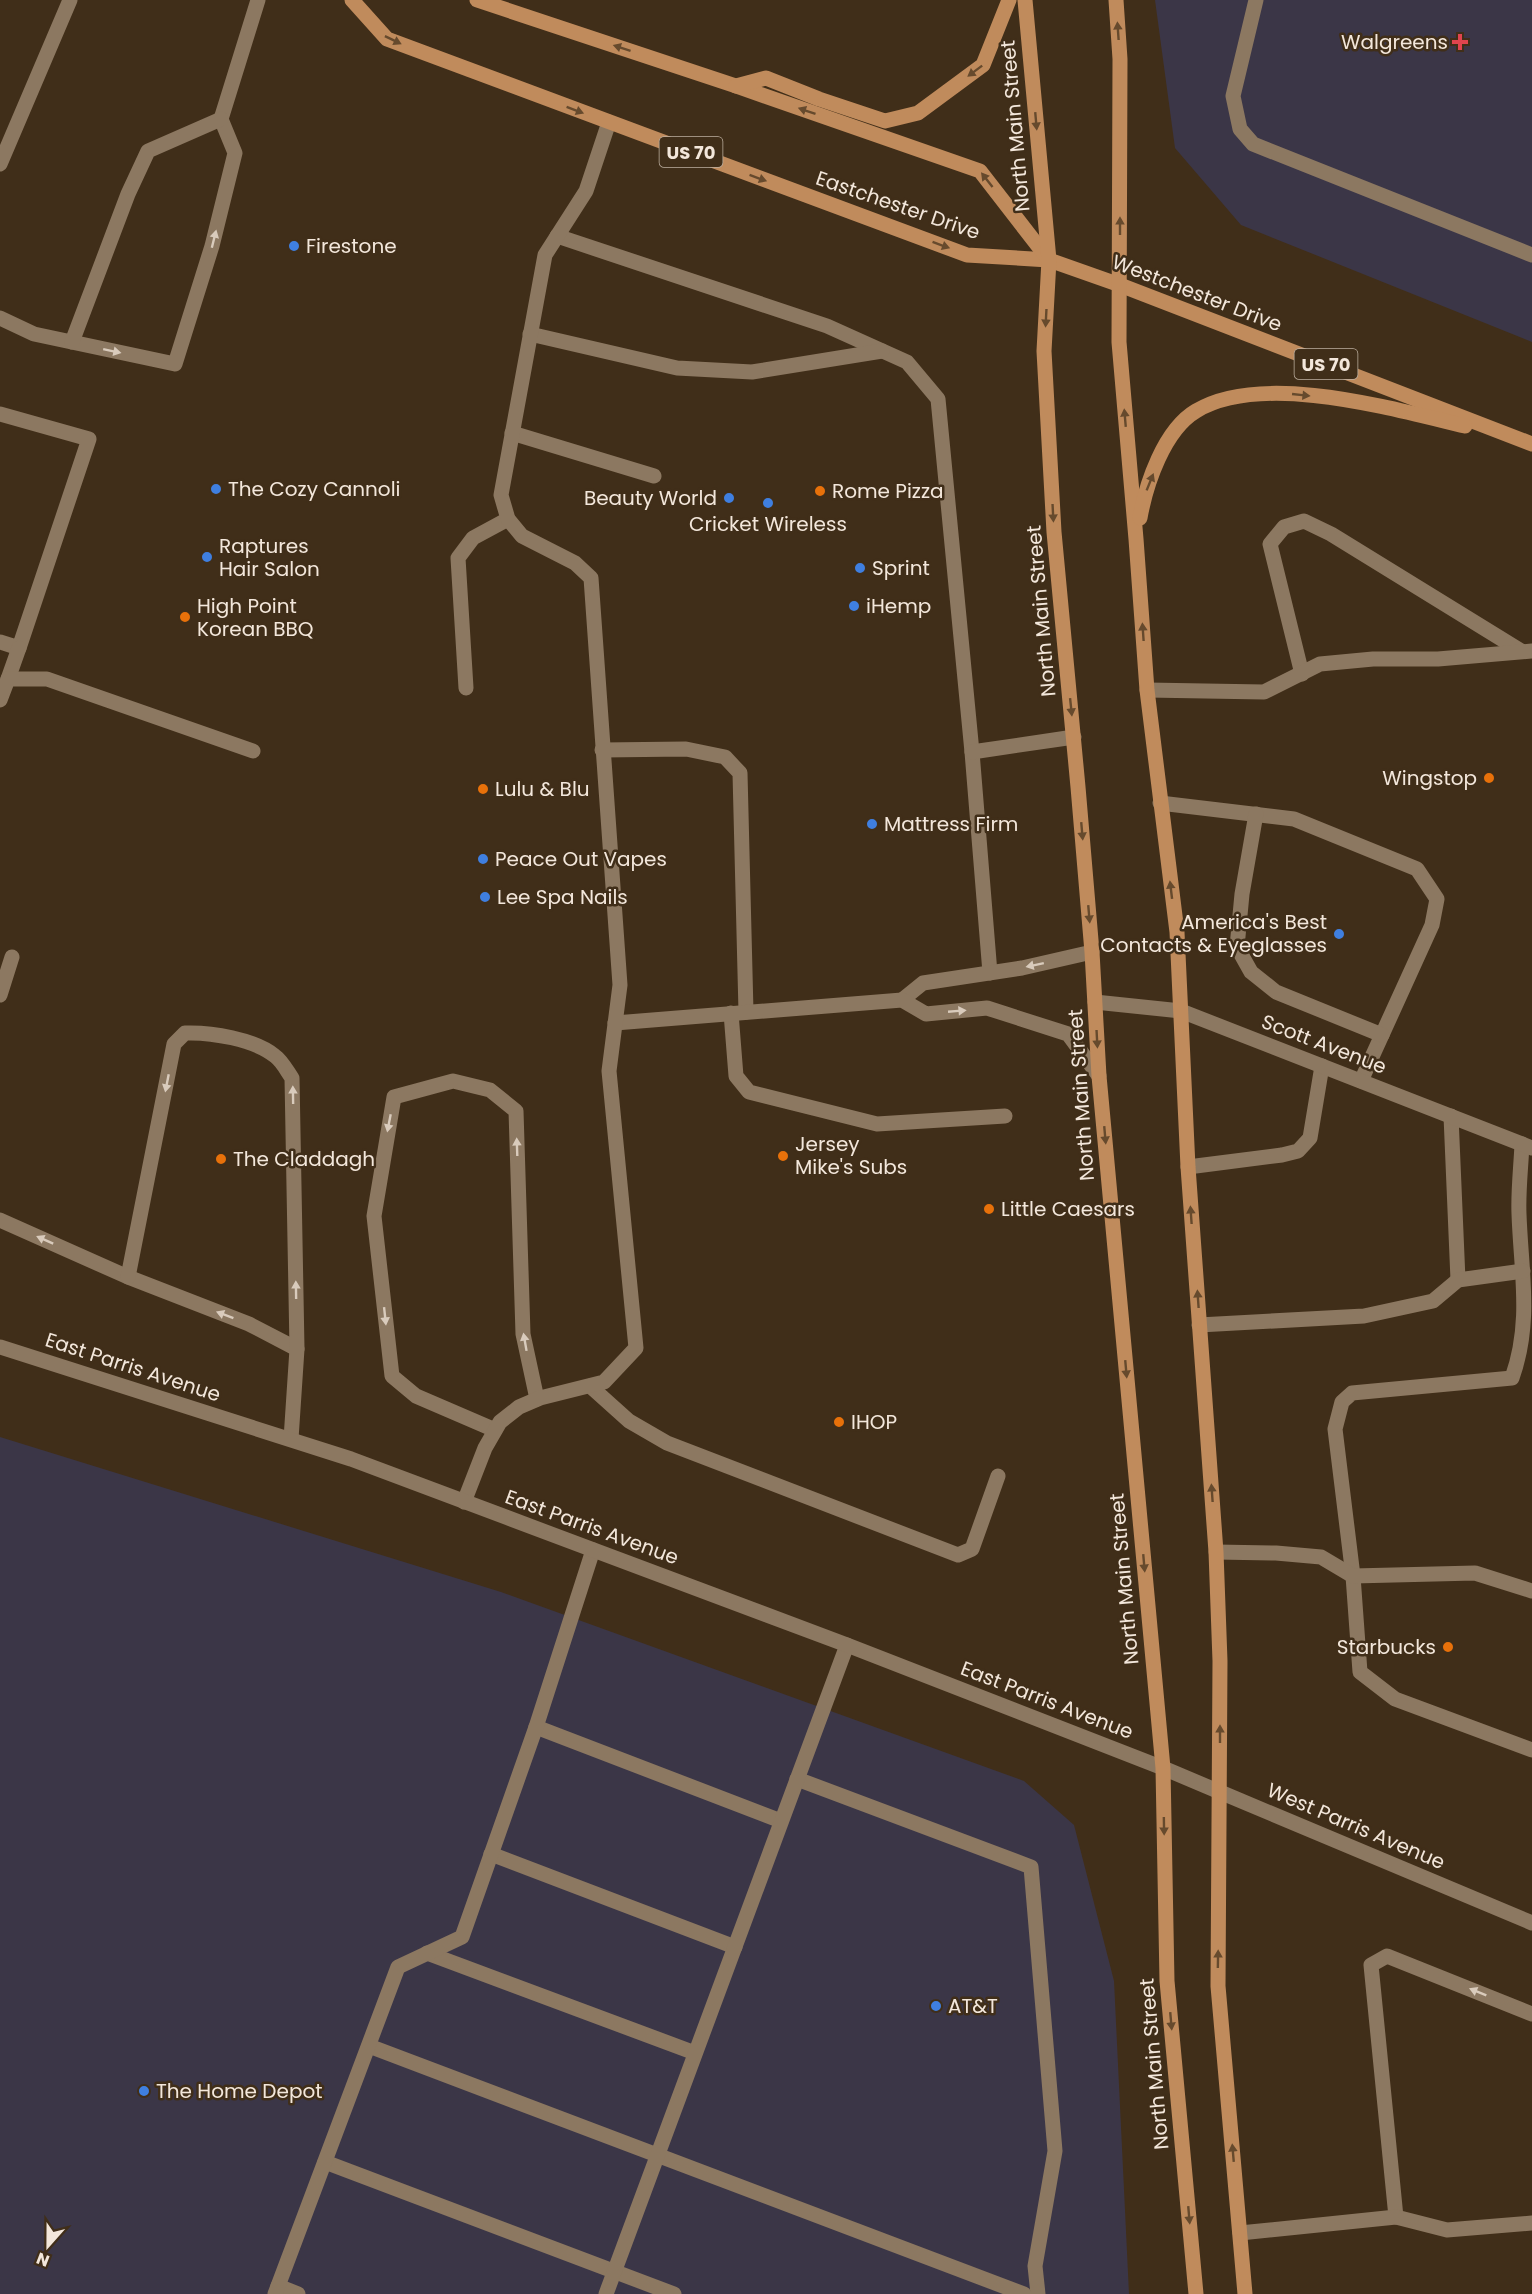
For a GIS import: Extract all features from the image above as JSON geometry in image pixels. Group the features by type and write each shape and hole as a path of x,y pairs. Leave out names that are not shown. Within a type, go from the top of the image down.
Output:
{"main road":[{"name":"Eastchester Drive","path":"352,0 387,39 609,122 967,255 1049,260"},
{"name":"Eastchester Drive","path":"477,0 512,5 980,171 1049,260"},
{"path":"736,86 766,78 885,121 918,113 983,64 1009,0"},
{"name":"North Main Street","path":"1025,0 1049,260 1044,351 1054,532 1092,952 1099,1076 1163,1768 1167,1981 1196,2294"},
{"path":"1116,0 1120,59 1119,342 1147,690 1177,932 1188,1167 1216,1552 1220,1661 1218,1986 1245,2294"},
{"name":"Westchester Drive","path":"1049,260 1120,285 1526,442"},
{"path":"1136,539 1143,499 1172,433 1195,411 1240,394 1293,394 1359,401 1526,442"}],"street":[{"path":"0,164 70,0"},
{"path":"0,318 34,334 176,364 212,246 235,153 221,119 258,0"},
{"path":"1256,0 1233,96 1240,129 1253,144 1532,255"},
{"path":"72,342 148,151 221,119"},
{"path":"464,1502 485,1448 500,1422 519,1407 537,1399 604,1382 636,1348 609,1071 620,985 591,578 575,563 522,536 508,519 501,495 545,255 586,191 609,122"},
{"path":"557,236 827,326 907,362 938,399 972,752 990,973"},
{"path":"530,334 676,368 752,372 882,351"},
{"path":"0,414 89,440 0,700"},
{"path":"512,433 654,476"},
{"path":"466,688 458,558 473,538 508,519"},
{"path":"1302,674 1270,544 1284,526 1304,521 1331,534 1526,651"},
{"path":"0,642 19,648"},
{"path":"1147,690 1264,692 1320,664 1373,659 1438,659 1526,651"},
{"path":"8,679 46,680 253,751"},
{"path":"972,752 1074,737"},
{"path":"602,750 686,749 725,757 740,773 736,1076 749,1092 877,1124 1005,1116"},
{"path":"1160,803 1294,819 1417,868 1437,899 1432,925 1361,1081"},
{"path":"1256,814 1242,894 1237,947 1251,972 1276,992 1382,1035"},
{"path":"615,1023 902,1000 923,983 990,973 1092,952"},
{"path":"0,995 12,957"},
{"path":"902,1000 926,1014 987,1008 1068,1034 1099,1076"},
{"name":"Scott Avenue","path":"1095,1002 1181,1011 1527,1146"},
{"path":"128,1277 174,1044 185,1033 205,1032 248,1042 276,1056 292,1078 297,1348 291,1439"},
{"path":"1188,1167 1299,1151 1311,1138 1322,1066"},
{"path":"495,1430 416,1396 392,1376 374,1216 394,1097 453,1081 490,1090 516,1111 523,1334 537,1399"},
{"path":"1451,1116 1458,1280"},
{"path":"1527,1146 1518,1211 1526,1300 1520,1357 1512,1378 1352,1393 1342,1402 1335,1429 1353,1576 1360,1672 1395,1699 1532,1750"},
{"path":"0,1220 128,1277 249,1324 297,1348"},
{"path":"1199,1324 1364,1316 1433,1301 1458,1280 1523,1271"},
{"name":"East Parris Avenue","path":"0,1347 291,1439 847,1645 1163,1768"},
{"path":"590,1386 629,1421 667,1443 958,1555 972,1549 998,1476"},
{"path":"298,2294 276,2290 398,1968 462,1937 536,1727 593,1550"},
{"path":"1216,1552 1276,1553 1321,1557 1353,1576 1475,1573 1532,1590"},
{"path":"606,2294 847,1645"},
{"path":"536,1727 782,1821"},
{"name":"West Parris Avenue","path":"1163,1768 1532,1923"},
{"path":"797,1779 1031,1867 1055,2151 1035,2266 1038,2294"},
{"path":"491,1854 735,1947"},
{"path":"428,1953 695,2053"},
{"path":"1396,2217 1371,1965 1387,1956 1532,2014"},
{"path":"369,2046 1024,2294"},
{"path":"325,2162 674,2294"},
{"path":"1240,2233 1396,2217 1447,2230 1532,2223"}],"shaded area":[{"path":"1155,0 1532,0 1532,342 1241,225 1175,148"},
{"path":"0,1437 501,1592 1024,1781 1074,1825 1114,1981 1129,2294 0,2294"}],"place":[{"name":"Walgreens","path":"1460,42"},
{"name":"Firestone","path":"294,246"},
{"name":"The Cozy Cannoli","path":"216,489"},
{"name":"Rome Pizza","path":"820,491"},
{"name":"Beauty World","path":"729,498"},
{"name":"Cricket Wireless","path":"768,503"},
{"name":"Raptures Hair Salon","path":"207,557"},
{"name":"Sprint","path":"860,568"},
{"name":"iHemp","path":"854,606"},
{"name":"High Point Korean BBQ","path":"185,617"},
{"name":"Wingstop","path":"1489,778"},
{"name":"Lulu & Blu","path":"483,789"},
{"name":"Mattress Firm","path":"872,824"},
{"name":"Peace Out Vapes","path":"483,859"},
{"name":"Lee Spa Nails","path":"485,897"},
{"name":"America's Best Contacts & Eyeglasses","path":"1339,934"},
{"name":"Jersey Mike's Subs","path":"783,1156"},
{"name":"The Claddagh","path":"221,1159"},
{"name":"Little Caesars","path":"989,1209"},
{"name":"IHOP","path":"839,1422"},
{"name":"Starbucks","path":"1448,1647"},
{"name":"AT&T","path":"936,2006"},
{"name":"The Home Depot","path":"144,2091"}]}
